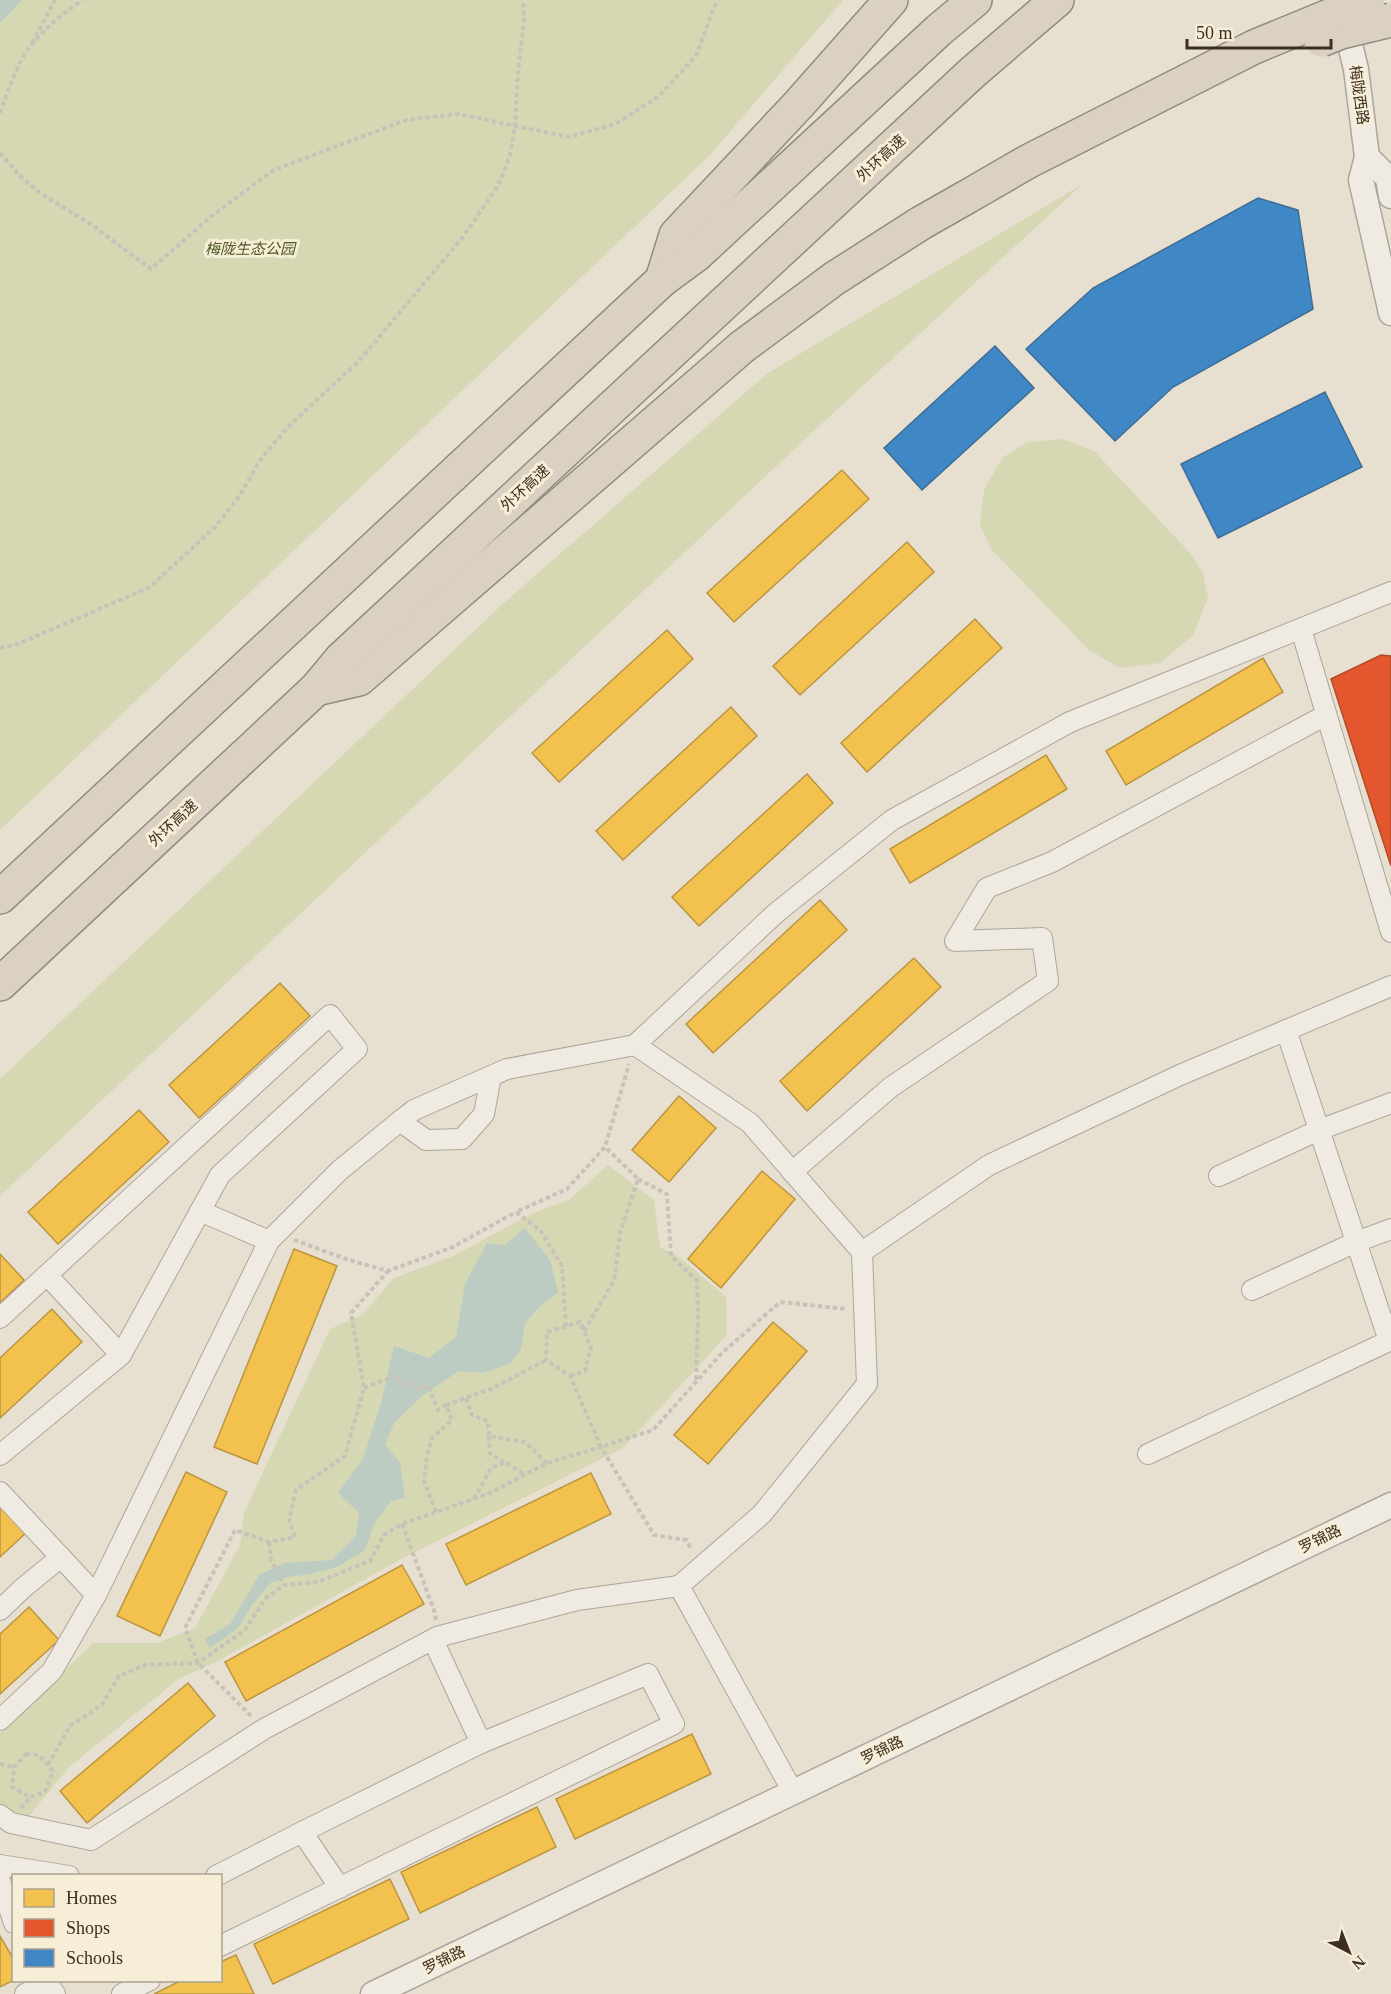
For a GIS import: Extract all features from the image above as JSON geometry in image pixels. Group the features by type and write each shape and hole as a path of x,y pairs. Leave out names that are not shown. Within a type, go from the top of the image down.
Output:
{"highway":[{"path":"662,280 676,235 799,104 891,0"},
{"path":"0,897 662,280 696,255 939,30 975,0"},
{"name":"外环高速","path":"0,984 316,689 341,659 973,72 1057,0"},
{"path":"316,689 359,679 742,347 835,278 904,234 1029,161 1254,47 1368,0"},
{"path":"1029,161 1341,32 1391,20"}],"street":[{"name":"梅陇西路","path":"1337,0 1356,69 1367,157 1361,180 1391,313"},
{"path":"1367,157 1388,178 1391,196"},
{"path":"0,1720 52,1671 96,1595 273,1237 340,1170 400,1121 414,1110 507,1069 635,1045 776,913 892,820 1070,722 1391,592"},
{"path":"1301,629 1391,932"},
{"path":"792,1172 891,1087 1048,981 1042,938 955,941 987,888 1052,862 1326,715"},
{"path":"862,1252 989,1165 1180,1075 1391,986"},
{"path":"0,1318 330,1015 357,1049 220,1175 121,1354 0,1455"},
{"path":"1148,1454 1390,1341 1286,1030"},
{"path":"0,1815 11,1823 91,1840 264,1729 435,1638 577,1600 679,1586 762,1514 867,1384 862,1252 750,1123 635,1045"},
{"path":"400,1121 426,1140 462,1139 484,1114 491,1076"},
{"path":"1219,1176 1319,1130 1391,1103"},
{"path":"200,1210 273,1237"},
{"path":"1252,1290 1356,1242 1391,1229"},
{"path":"47,1275 121,1354"},
{"path":"0,1492 96,1595"},
{"name":"罗锦路","path":"373,1994 1391,1505"},
{"path":"0,1610 60,1557"},
{"path":"679,1586 794,1792"},
{"path":"435,1638 481,1743"},
{"path":"218,1874 481,1743 648,1674 674,1724 222,1945"},
{"path":"302,1832 340,1888"},
{"path":"0,1865 62,1874"},
{"path":"0,1881 12,1917"},
{"path":"25,1994 49,1985"}],"path":[{"path":"0,113 28,49 55,0"},
{"path":"28,49 62,14 83,0"},
{"path":"0,648 18,644 150,587 216,527 238,498 262,457 291,424 358,362 463,237 498,186 510,155 515,126 524,20 523,0"},
{"path":"0,153 40,193 89,223 151,269 213,215 273,170 406,120 459,114 570,137 615,124 658,97 696,56 717,0"},
{"path":"264,1729 198,1663 185,1628 235,1530 269,1542 295,1537 289,1520 296,1490 345,1456 364,1388 351,1313 388,1271 453,1247 516,1212 567,1189 605,1148 635,1045"},
{"path":"605,1148 638,1179 667,1194 671,1256 697,1281 696,1382"},
{"path":"584,1331 614,1281 620,1233 638,1179"},
{"path":"516,1212 541,1231 562,1266 566,1326"},
{"path":"273,1237 388,1271"},
{"path":"48,1765 70,1726 102,1706 119,1676 145,1665 198,1663 245,1630 265,1599 284,1585 318,1581 370,1561 384,1534 402,1524 490,1493 547,1463 653,1430 721,1354 780,1302 864,1310"},
{"path":"546,1360 547,1332 580,1322 591,1347 585,1371 570,1376"},
{"path":"364,1388 396,1375 401,1386 410,1382 414,1390 428,1384 438,1410 493,1388 546,1360"},
{"path":"546,1360 570,1376 601,1447 654,1535 686,1540 701,1566"},
{"path":"466,1398 472,1415 488,1421 490,1453 525,1474"},
{"path":"436,1512 424,1481 427,1455 432,1438 452,1420 446,1405"},
{"path":"489,1436 525,1442 547,1463"},
{"path":"474,1499 491,1468 505,1462"},
{"path":"402,1524 435,1613 435,1638"},
{"path":"269,1542 271,1560 284,1585"},
{"path":"26,1754 39,1755 53,1771 45,1792 30,1797 12,1787 14,1767 26,1754"},
{"path":"0,1764 14,1767"}],"green space":[{"name":"梅陇生态公园","path":"0,0 843,0 709,156 0,830"},
{"path":"1084,183 818,427 0,1196 0,1079 507,600 768,373"},
{"path":"1062,439 1094,451 1190,553 1203,573 1208,598 1193,635 1160,663 1120,668 1089,650 991,549 980,524 984,490 1002,458 1027,442"},
{"path":"608,1165 654,1200 660,1247 678,1256 726,1297 727,1335 623,1448 403,1558 216,1662 180,1678 70,1766 29,1816 8,1810 0,1804 0,1733 93,1643 157,1643 195,1628 240,1545 244,1513 330,1329 362,1315 394,1278 453,1256 531,1214 569,1200"}],"shaded area":[{"path":"0,0 22,0 0,23"},
{"path":"525,1228 550,1260 558,1293 540,1306 525,1323 521,1349 510,1364 483,1373 459,1371 423,1395 394,1423 385,1445 400,1462 405,1498 391,1501 374,1524 365,1550 337,1567 270,1583 252,1605 238,1628 210,1648 205,1639 230,1624 259,1575 284,1563 332,1560 356,1536 359,1513 338,1493 363,1459 382,1400 394,1346 429,1358 456,1337 465,1284 487,1243 504,1245"}],"building: Homes":[{"path":"842,470 869,499 734,622 707,593"},
{"path":"907,542 934,572 800,695 773,666"},
{"path":"975,619 1002,648 867,772 841,743"},
{"path":"667,630 693,659 559,782 532,753"},
{"path":"1263,658 1283,692 1126,785 1106,751"},
{"path":"731,707 757,736 623,860 596,831"},
{"path":"1046,755 1067,789 910,883 890,849"},
{"path":"807,774 833,803 699,926 672,897"},
{"path":"820,900 847,930 713,1053 686,1024"},
{"path":"914,958 941,987 807,1111 780,1081"},
{"path":"280,983 310,1016 199,1118 169,1085"},
{"path":"679,1096 716,1128 669,1182 632,1150"},
{"path":"139,1110 169,1142 58,1244 28,1212"},
{"path":"762,1171 795,1199 721,1288 688,1259"},
{"path":"294,1249 337,1266 257,1464 214,1447"},
{"path":"0,1254 24,1280 0,1303"},
{"path":"52,1309 82,1342 0,1418 0,1358"},
{"path":"773,1322 807,1351 708,1464 674,1435"},
{"path":"186,1472 227,1492 160,1636 117,1616"},
{"path":"591,1473 611,1514 466,1585 446,1544"},
{"path":"0,1500 28,1531 0,1557"},
{"path":"402,1565 424,1604 246,1701 225,1662"},
{"path":"29,1607 59,1640 0,1694 0,1634"},
{"path":"188,1683 215,1716 87,1823 60,1791"},
{"path":"692,1734 711,1774 575,1839 556,1799"},
{"path":"537,1807 556,1847 420,1913 401,1872"},
{"path":"390,1879 409,1919 273,1984 254,1944"},
{"path":"0,1936 12,1957 12,1981 0,1987"},
{"path":"236,1955 254,1994 154,1994 178,1982 222,1982 222,1961"}],"building: Shops":[{"path":"1381,655 1391,656 1391,866 1331,679"}],"building: Schools":[{"path":"1258,198 1298,210 1313,309 1173,387 1115,441 1026,349 1093,288"},
{"path":"995,346 1034,388 922,490 884,448"},
{"path":"1325,392 1362,467 1218,538 1181,464"}]}
